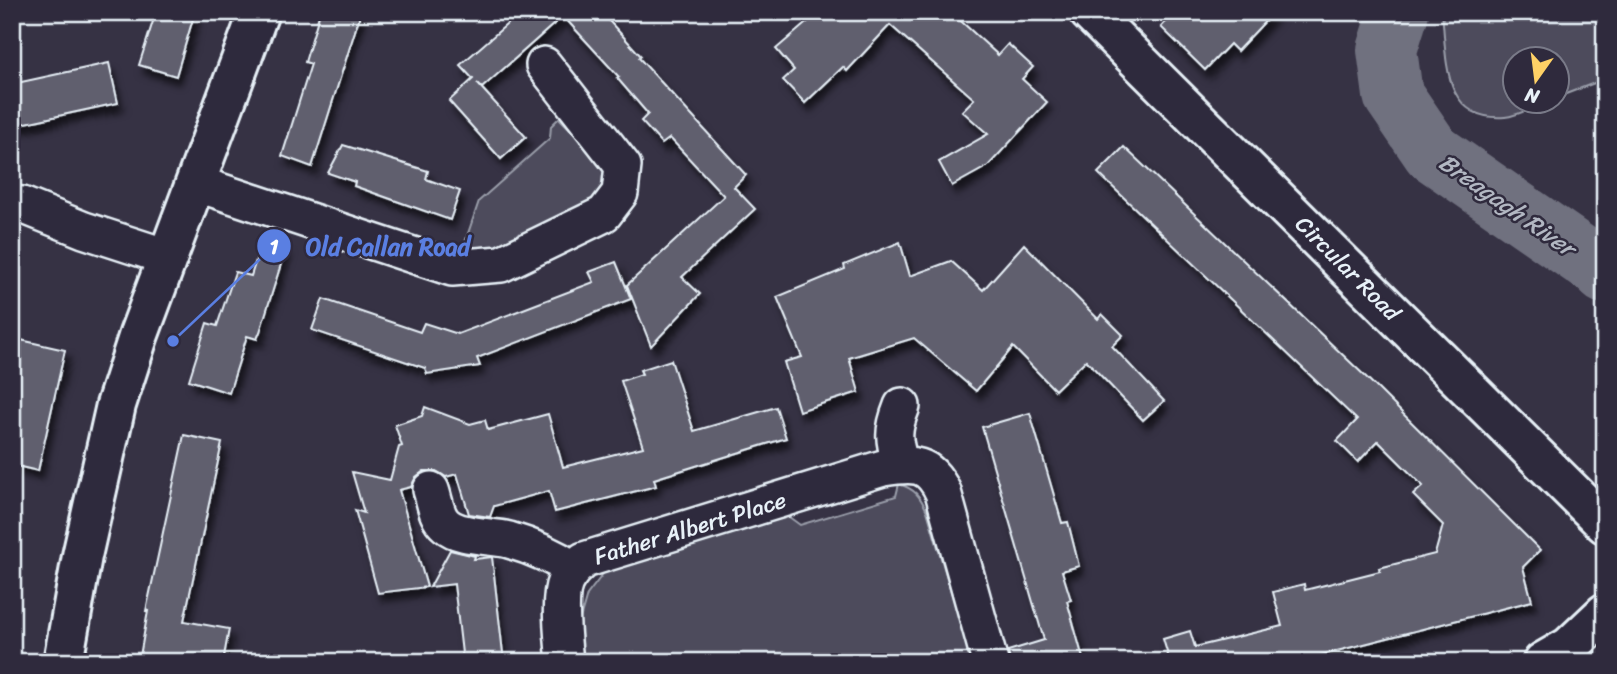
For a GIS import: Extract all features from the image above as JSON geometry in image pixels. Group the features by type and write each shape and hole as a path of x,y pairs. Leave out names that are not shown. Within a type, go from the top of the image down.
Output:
{"street":[{"path":"63,662 82,556 116,405 167,257 259,12"},
{"name":"Circular Road","path":"1089,12 1605,524"},
{"path":"195,183 452,268 501,264 604,214 633,191 623,166 544,65"},
{"path":"12,204 22,205 85,230 167,257"},
{"path":"901,465 893,441 895,423 902,406"},
{"name":"Father Albert Place","path":"565,662 561,631 564,584 573,569 584,560 883,468 901,465 918,466 935,475 943,492 990,662"},
{"path":"431,490 440,518 447,526 551,554 573,569"},
{"path":"1543,662 1569,647 1605,613"}],"shaded area":[{"path":"1442,12 1605,12 1605,79 1572,92 1572,46 1502,46 1502,116 1510,116 1505,117 1484,116 1469,109 1458,98 1451,83"},
{"path":"559,118 606,168 602,199 486,255 459,260 479,201 550,138 551,126"},
{"path":"899,484 916,494 927,511 972,662 580,662 578,626 587,595 606,570 785,514 800,525 896,496"}],"building":[{"path":"156,12 195,12 176,76 139,65"},
{"path":"320,12 361,12 312,167 282,156 311,64 305,62"},
{"path":"521,12 601,12 641,56 639,58 746,175 734,187 755,209 682,277 700,294 651,346 627,285 724,196 670,138 662,144 641,121 648,114 617,78 619,77 563,16 482,88 477,83 526,137 501,159 449,101 473,79 460,65"},
{"path":"819,12 951,12 998,55 1008,44 1033,67 1022,79 1047,102 988,166 952,186 939,162 988,134 962,111 974,99 890,25 847,71 843,67 805,103 783,80 794,70 776,49"},
{"path":"1175,12 1274,12 1237,51 1230,44 1205,70 1161,27"},
{"path":"109,63 118,103 12,126 12,84"},
{"path":"343,145 428,171 426,179 460,191 450,220 354,186 355,182 328,173"},
{"path":"1124,147 1366,377 1540,550 1523,567 1532,601 1294,662 1170,662 1163,639 1190,631 1195,647 1282,626 1273,592 1304,584 1305,590 1435,554 1443,525 1413,495 1423,486 1378,441 1358,462 1337,441 1357,420 1098,173"},
{"path":"262,241 286,248 260,332 257,339 247,336 229,393 189,380 207,323 217,326 235,272 251,276"},
{"path":"900,242 910,276 951,261 983,290 1024,244 1098,319 1102,314 1123,335 1112,346 1164,401 1143,420 1086,360 1055,390 1013,347 976,391 914,338 849,358 859,392 799,411 784,362 802,357 777,297 845,269 844,265"},
{"path":"616,262 631,299 477,358 480,366 427,374 425,368 312,330 323,299 420,332 424,323 458,334 594,282 589,272"},
{"path":"12,338 65,350 38,471 12,465"},
{"path":"671,360 694,431 776,407 786,438 654,479 656,486 555,512 549,491 494,506 490,517 469,514 457,474 446,477 436,471 424,471 416,477 411,487 399,490 427,587 378,593 355,510 364,513 352,472 390,480 399,447 402,446 395,425 422,416 425,407 470,424 485,420 488,430 548,414 563,467 643,447 621,381 642,374 640,370"},
{"path":"1030,413 1062,523 1068,522 1079,566 1062,571 1071,600 1067,601 1084,662 1010,662 1008,651 1044,640 982,427"},
{"path":"184,435 222,443 184,621 229,629 223,662 139,662 146,611"},
{"path":"450,550 475,556 474,559 492,557 504,662 463,662 454,584 430,587"}],"waterway":[{"name":"Breagagh River","path":"1399,12 1387,50 1393,95 1432,152 1605,274"}],"place":[{"name":"Old Callan Road","path":"173,341"}]}
